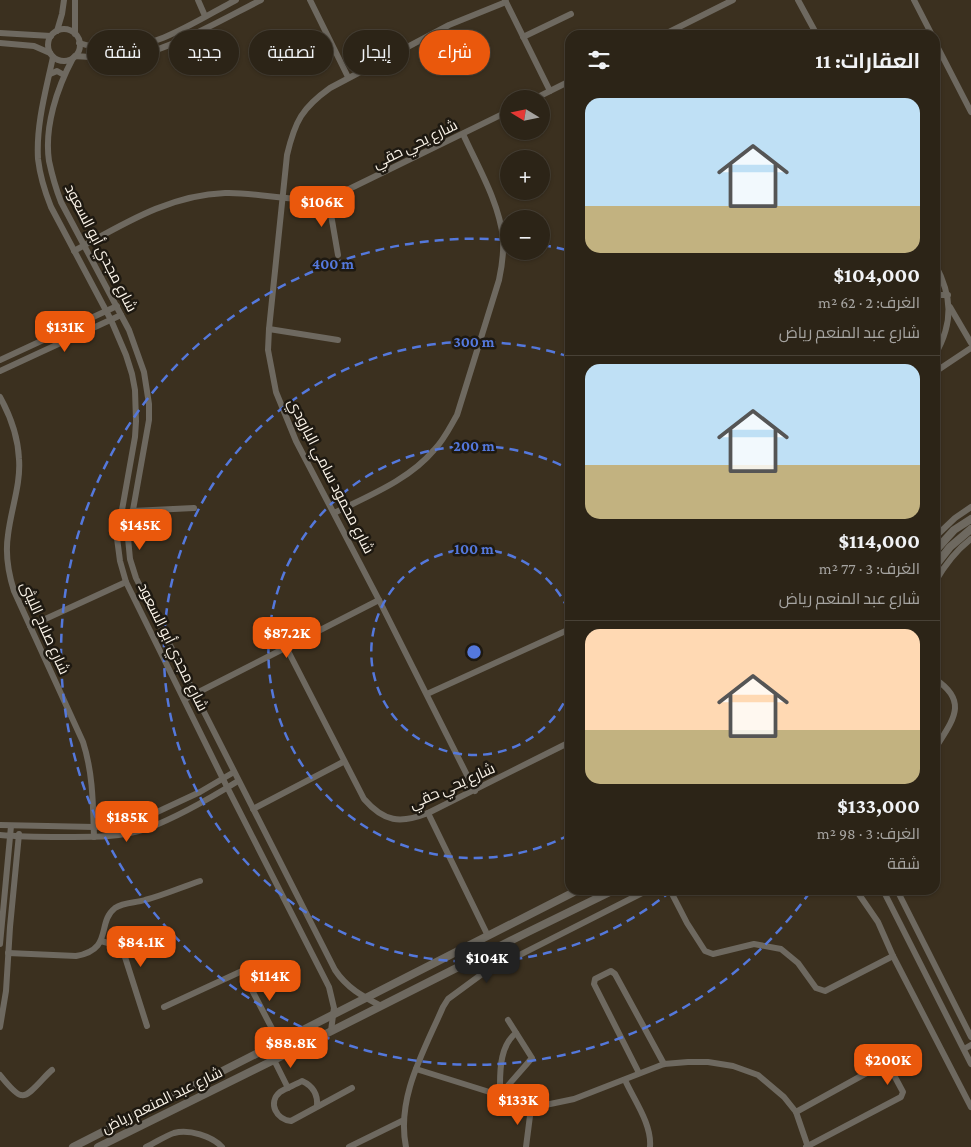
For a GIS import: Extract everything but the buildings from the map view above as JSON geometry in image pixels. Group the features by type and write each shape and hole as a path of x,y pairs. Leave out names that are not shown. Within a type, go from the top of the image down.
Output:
{"street":[{"path":"51,55 48,44 62,14 64,0"},
{"path":"74,0 75,34 79,43 79,48 74,58"},
{"path":"198,0 206,16"},
{"path":"79,43 96,48 109,49 134,47 169,34 236,0"},
{"path":"0,43 34,46 64,61 74,58 122,58 148,52 191,34 261,0"},
{"path":"310,0 348,77"},
{"path":"673,30 734,0"},
{"path":"798,0 813,30"},
{"path":"914,0 929,30"},
{"path":"505,1 550,90"},
{"name":"شارع محمود سامي البارودي","path":"475,791 296,441 276,392 268,350 287,155 292,135 300,116 313,100 348,77 449,25 505,1"},
{"path":"62,14 69,17 75,15"},
{"path":"523,37 571,14"},
{"path":"0,33 54,34 66,30 75,34"},
{"path":"940,52 971,112"},
{"name":"شارع مجدي أبو السعود","path":"51,55 50,74 42,108 39,135 38,160 43,185 51,207 111,320 132,374 136,406 135,437 117,538 120,561 126,582 332,994 333,1015 331,1031"},
{"name":"شارع مجدي أبو السعود","path":"74,58 64,75 54,109 50,126 49,159 54,181 62,202 117,306 137,351 148,388 148,420 128,538 130,559 136,578 335,970 348,986 381,1006"},
{"path":"50,74 57,71 64,75"},
{"path":"550,91 565,84"},
{"name":"شارع يحي حقي","path":"74,251 147,211 186,198 226,193 304,199 328,197 345,191 500,116"},
{"path":"334,513 388,485 419,466 447,434 457,415 499,280 503,260 503,239 500,219 493,199 463,134"},
{"path":"328,197 338,255"},
{"path":"940,273 944,280 949,306 948,324 940,346"},
{"path":"940,295 948,295"},
{"path":"0,360 117,306"},
{"path":"949,306 971,342"},
{"path":"0,371 121,315"},
{"path":"269,329 338,340"},
{"path":"940,369 971,348"},
{"name":"شارع صلاح الليثى","path":"0,397 14,429 20,461 19,477 8,534 7,563 14,591 83,742 89,761 92,781 94,837"},
{"path":"940,532 955,518 971,507"},
{"path":"132,511 194,508"},
{"path":"955,518 961,525"},
{"path":"940,545 961,525 971,519"},
{"path":"940,560 950,547 971,529"},
{"path":"940,574 948,561 971,539"},
{"path":"30,626 126,582"},
{"path":"185,699 379,600"},
{"path":"427,694 565,631"},
{"name":"شارع يحي حقي","path":"286,648 343,762 364,799 371,808 390,818 413,819 428,814 565,745"},
{"path":"940,683 951,693 956,708 952,723 940,741"},
{"path":"253,809 343,762"},
{"path":"0,825 94,828 142,819 200,792 234,772"},
{"path":"0,835 19,837 94,837 145,829 205,801 238,781"},
{"path":"428,814 488,936"},
{"path":"0,944 0,927 11,826"},
{"path":"0,1027 6,990 20,827"},
{"path":"8,952 76,956 93,951 101,941 109,917 115,909 124,904 145,900 200,881"},
{"name":"شارع عبد المنعم رياض","path":"74,1147 568,895"},
{"name":"شارع عبد المنعم رياض","path":"98,1147 604,895"},
{"path":"406,1147 403,1132 406,1101 416,1068 448,999 482,974 638,895"},
{"path":"673,895 705,951 713,954 754,944 781,949 798,963 816,988 820,990 825,991 893,956"},
{"path":"859,895 878,922 893,956 971,1106"},
{"path":"886,895 971,1064"},
{"path":"900,895 971,1035 959,1040"},
{"path":"550,904 548,912 555,919"},
{"path":"522,918 528,922 528,932"},
{"path":"0,927 10,927"},
{"path":"101,941 114,945 124,954 147,1026"},
{"path":"318,966 330,960"},
{"path":"164,1006 242,971 279,1042"},
{"path":"639,1073 595,986 595,979 611,971 616,974 664,1064"},
{"path":"502,1096 532,1058 508,1020"},
{"path":"506,1089 500,1085 500,1070 506,1045 510,1037 516,1032"},
{"path":"964,1049 971,1045"},
{"path":"274,1060 288,1088"},
{"path":"416,1068 502,1096 532,1108 574,1099 664,1064 708,1062 733,1066 758,1075 784,1097 796,1112 807,1147 901,1097 902,1090 889,1066 883,1064 796,1112"},
{"path":"0,1075 18,1094 24,1096 29,1094 41,1079 52,1070"},
{"path":"625,1080 649,1133 650,1147"},
{"path":"317,1106 316,1094 308,1084 302,1081 280,1092 275,1101 275,1111 281,1118 291,1121 352,1088"},
{"path":"526,1147 532,1108"},
{"path":"351,1146 404,1120"},
{"path":"146,1147 175,1132 188,1132 205,1136 218,1142 222,1147"}]}
